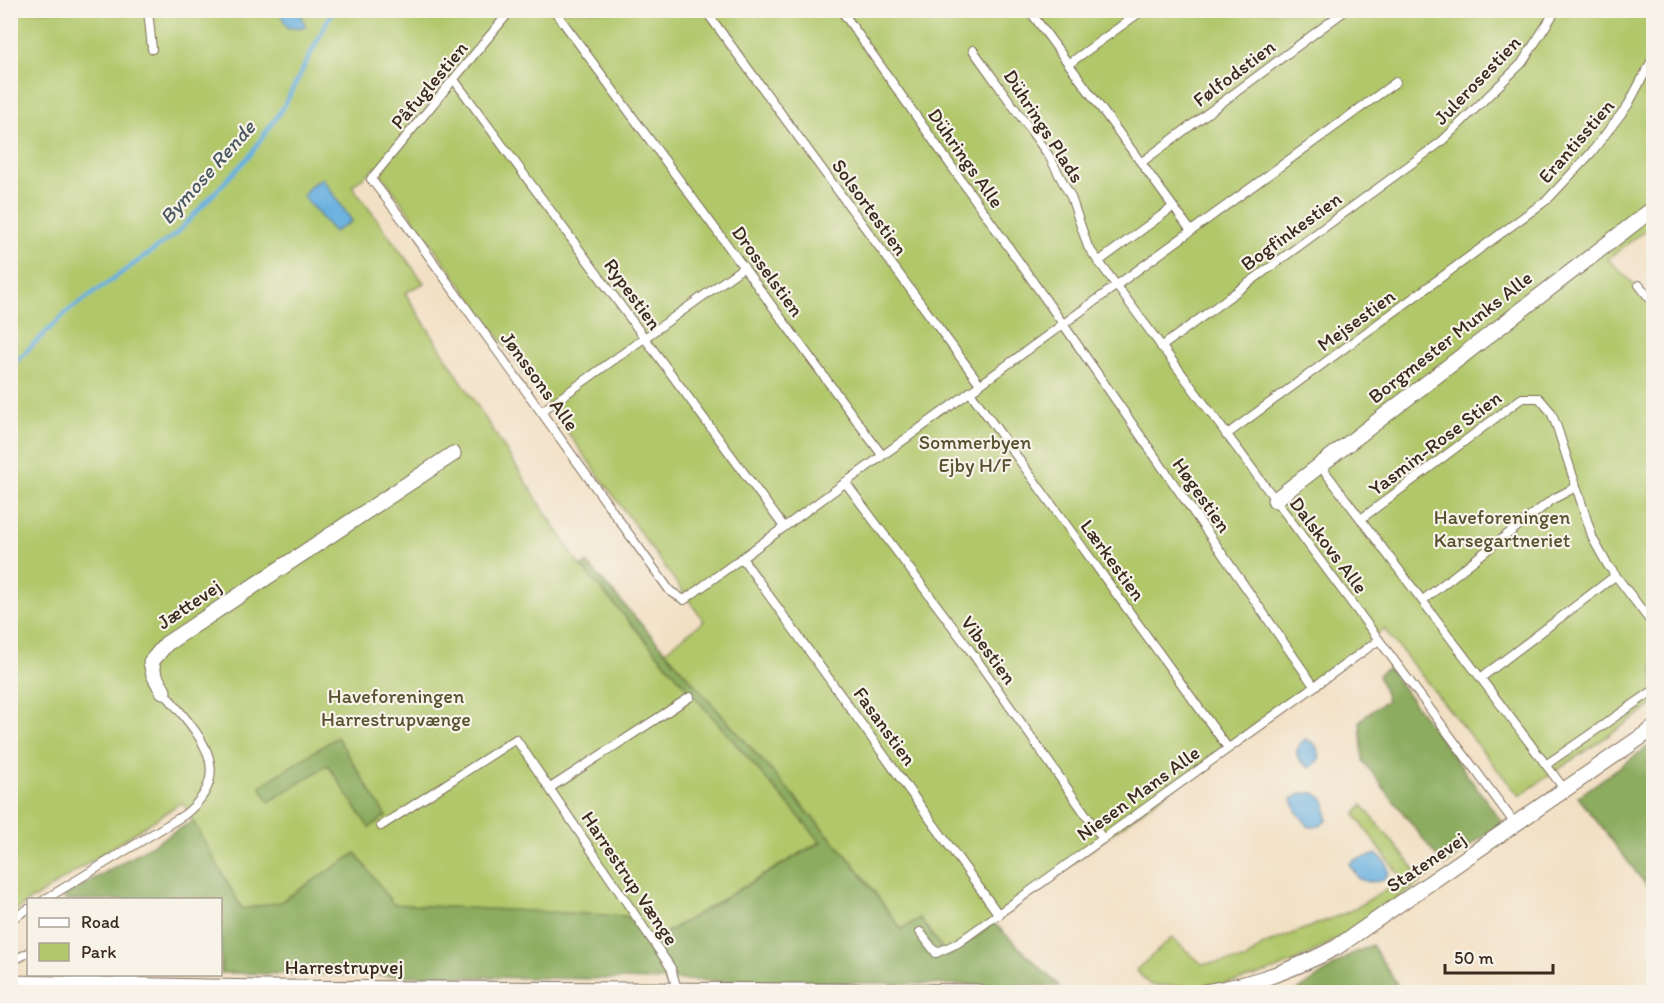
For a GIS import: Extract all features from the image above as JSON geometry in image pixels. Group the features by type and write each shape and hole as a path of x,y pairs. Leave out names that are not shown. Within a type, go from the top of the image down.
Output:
{"street":[{"name":"Borgmester Munks Alle","path":"1275,500 1653,208"},
{"name":"Jættevej","path":"163,691 154,675 151,662 166,644 453,454"},
{"name":"Statenevej","path":"1205,993 1244,986 1294,970 1337,947 1653,728"},
{"name":"Harrestrupvej","path":"10,983 90,979 260,990 677,989"},
{"path":"677,989 978,993"}],"lane":[{"path":"148,10 152,49"},
{"name":"Påfuglestien","path":"371,180 455,81 511,10"},
{"name":"Drosselstien","path":"555,10 882,455"},
{"name":"Solsortestien","path":"705,10 980,384"},
{"name":"Dührings Alle","path":"841,10 1064,324"},
{"path":"1070,63 1143,10"},
{"name":"Følfodstien","path":"1142,162 1346,10"},
{"name":"Julerosestien","path":"1441,142 1522,63 1556,10"},
{"path":"1034,12 1191,231"},
{"name":"Dührings Plads","path":"973,51 1049,156 1071,197 1088,247 1115,286"},
{"name":"Erantisstien","path":"1505,231 1548,199 1591,153 1628,105 1653,56"},
{"name":"Rypestien","path":"455,81 784,527"},
{"path":"742,558 1396,82"},
{"name":"Bogfinkestien","path":"1161,347 1441,142"},
{"name":"Jønssons Alle","path":"371,180 542,411 670,591 684,600 742,558"},
{"path":"1098,262 1173,207"},
{"name":"Mejsestien","path":"1226,435 1505,231"},
{"path":"542,411 744,267"},
{"path":"1639,285 1653,304"},
{"name":"Dalskovs Alle","path":"1115,286 1516,825"},
{"name":"Høgestien","path":"1064,324 1314,686"},
{"name":"Lærkestien","path":"970,392 1228,748"},
{"name":"Yasmin-Rose Stien","path":"1361,519 1522,398 1529,396 1539,398 1551,412 1593,539 1615,576 1653,626"},
{"name":"Yasmin-Rose Stien","path":"1320,465 1565,790"},
{"name":"Vibestien","path":"846,482 970,650 1103,839"},
{"path":"1423,600 1553,499 1576,487"},
{"name":"Fasanstien","path":"742,558 999,915"},
{"path":"1482,677 1615,576"},
{"name":"Niesen Mans Alle","path":"920,932 936,953 958,943 1379,640"},
{"path":"1546,764 1653,690"},
{"name":"Jættevej","path":"47,898 183,814 204,797 212,774 211,760 198,734 163,691"},
{"path":"550,788 690,697"},
{"name":"Harrestrup Vænge","path":"381,826 516,739 671,968 677,989"},
{"path":"10,920 27,910"},
{"path":"10,962 27,954"}],"green space":[{"path":"11,11 1653,11 1653,224 1608,259 1653,303 1653,705 1519,796 1384,629 948,957 920,918 902,930 855,865 665,651 704,621 376,167 352,186 424,283 405,293 578,563 821,841 650,942 262,944 182,802 35,898 27,898 27,903 11,914"},
{"path":"587,563 852,862 901,929 920,918 948,957 994,923 1059,986 222,973 222,898 63,897 193,821 242,909 280,902 356,853 393,904 626,916 650,942 821,842 581,566"},
{"path":"1388,668 1502,822 1444,866 1363,761 1360,720 1387,700 1378,675"},
{"path":"337,737 386,816 369,828 328,765 269,802 260,786"},
{"path":"1653,743 1653,894 1578,797"},
{"path":"1362,805 1418,873 1431,864 1436,871 1326,945 1296,961 1265,973 1233,982 1181,986 1150,985 1136,970 1172,938 1202,964 1245,960 1263,945 1348,912 1403,880 1355,815"},
{"path":"1372,945 1402,992 1296,992 1350,955"}],"water":[{"path":"279,11 300,11 306,27 288,28"},
{"path":"322,178 352,221 334,232 303,196 311,185"},
{"path":"1305,739 1316,746 1320,759 1310,768 1301,762 1297,755 1298,747"},
{"path":"1302,793 1316,793 1326,802 1327,820 1320,826 1309,827 1296,811 1292,799"},
{"path":"1377,854 1386,862 1389,872 1384,880 1370,882 1359,879 1349,864 1354,860"}],"waterway":[{"name":"Bymose Rende","path":"10,367 68,311 176,234 251,154 284,106 333,10"}],"park label":[{"name":"Sommerbyen Ejby H/F","path":"975,454"},
{"name":"Haveforeningen Karsegartneriet","path":"1502,528"},
{"name":"Haveforeningen Harrestrupvænge","path":"396,708"}]}
